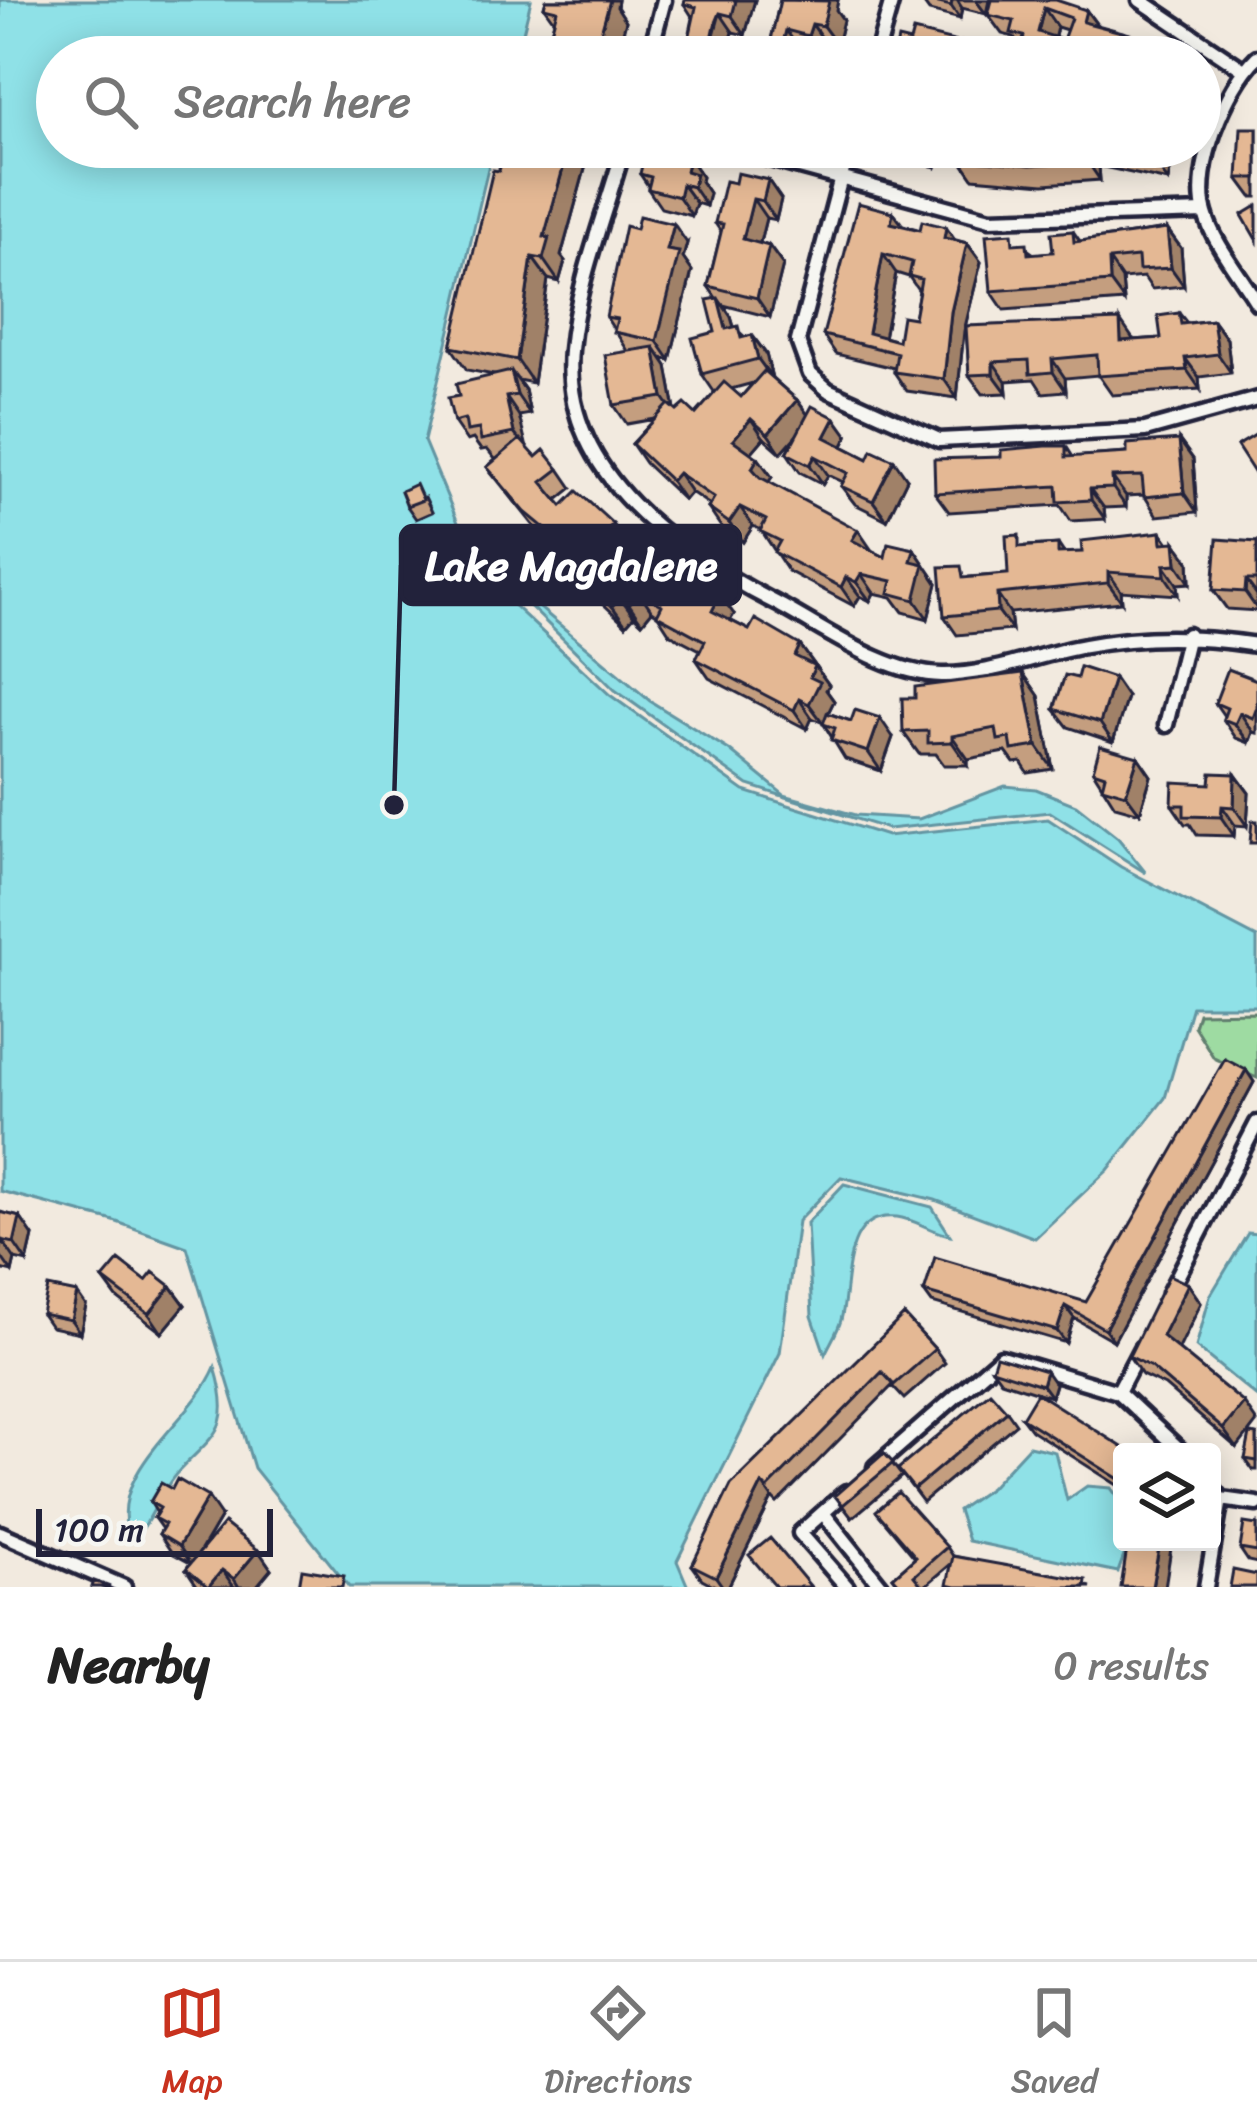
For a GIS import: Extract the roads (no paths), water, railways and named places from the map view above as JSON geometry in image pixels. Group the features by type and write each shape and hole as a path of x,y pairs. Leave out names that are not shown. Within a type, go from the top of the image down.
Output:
{"street":[{"path":"655,36 664,0"},
{"path":"881,36 892,0"},
{"path":"1140,0 1193,36"},
{"path":"1221,55 1244,70"},
{"path":"1221,116 1244,70 1257,57"},
{"path":"618,168 573,334 574,404 589,446 604,470 677,545 736,583 919,673 963,675 1084,646 1188,634 1257,645"},
{"path":"799,168 1006,220 1204,212"},
{"path":"843,168 798,341 810,374 828,391 939,440 1144,430 1257,398"},
{"path":"1207,168 1204,212 1257,303"},
{"path":"1166,725 1188,634"},
{"path":"1161,1310 1257,1123"},
{"path":"1118,1392 1150,1330"},
{"path":"847,1587 800,1533 1001,1357 1118,1392 1172,1443"},
{"path":"1221,1495 1257,1504"},
{"path":"823,1513 883,1587"},
{"path":"0,1533 124,1587"},
{"path":"1206,1587 1210,1551"}],"water":[{"path":"0,0 531,0 522,36 36,36 36,168 488,168 424,441 479,573 610,695 744,791 887,836 1048,819 1121,867 1257,938 1257,1006 1192,1006 1165,1098 1108,1170 1035,1238 935,1200 841,1177 798,1221 780,1353 677,1561 688,1587 349,1587 254,1468 187,1247 114,1221 0,1191"},
{"path":"482,559 650,701 729,750 784,795 855,815 919,819 1005,786 1036,789 1076,805 1118,838 1146,873 1050,812 888,829 748,785 615,690"},
{"path":"844,1184 932,1207 950,1235 897,1217 879,1218 866,1226 851,1253 841,1320 825,1354 812,1316 807,1223"},
{"path":"1248,1233 1257,1234 1257,1397 1196,1347 1210,1296"},
{"path":"215,1367 222,1404 218,1428 173,1478 143,1528 127,1530 131,1485"},
{"path":"1029,1446 1055,1452 1067,1500 1087,1486 1111,1488 1113,1551 1126,1551 1118,1572 968,1541 958,1510 990,1488"}],"place":[{"name":"Lake Magdalene","path":"394,805"}]}
